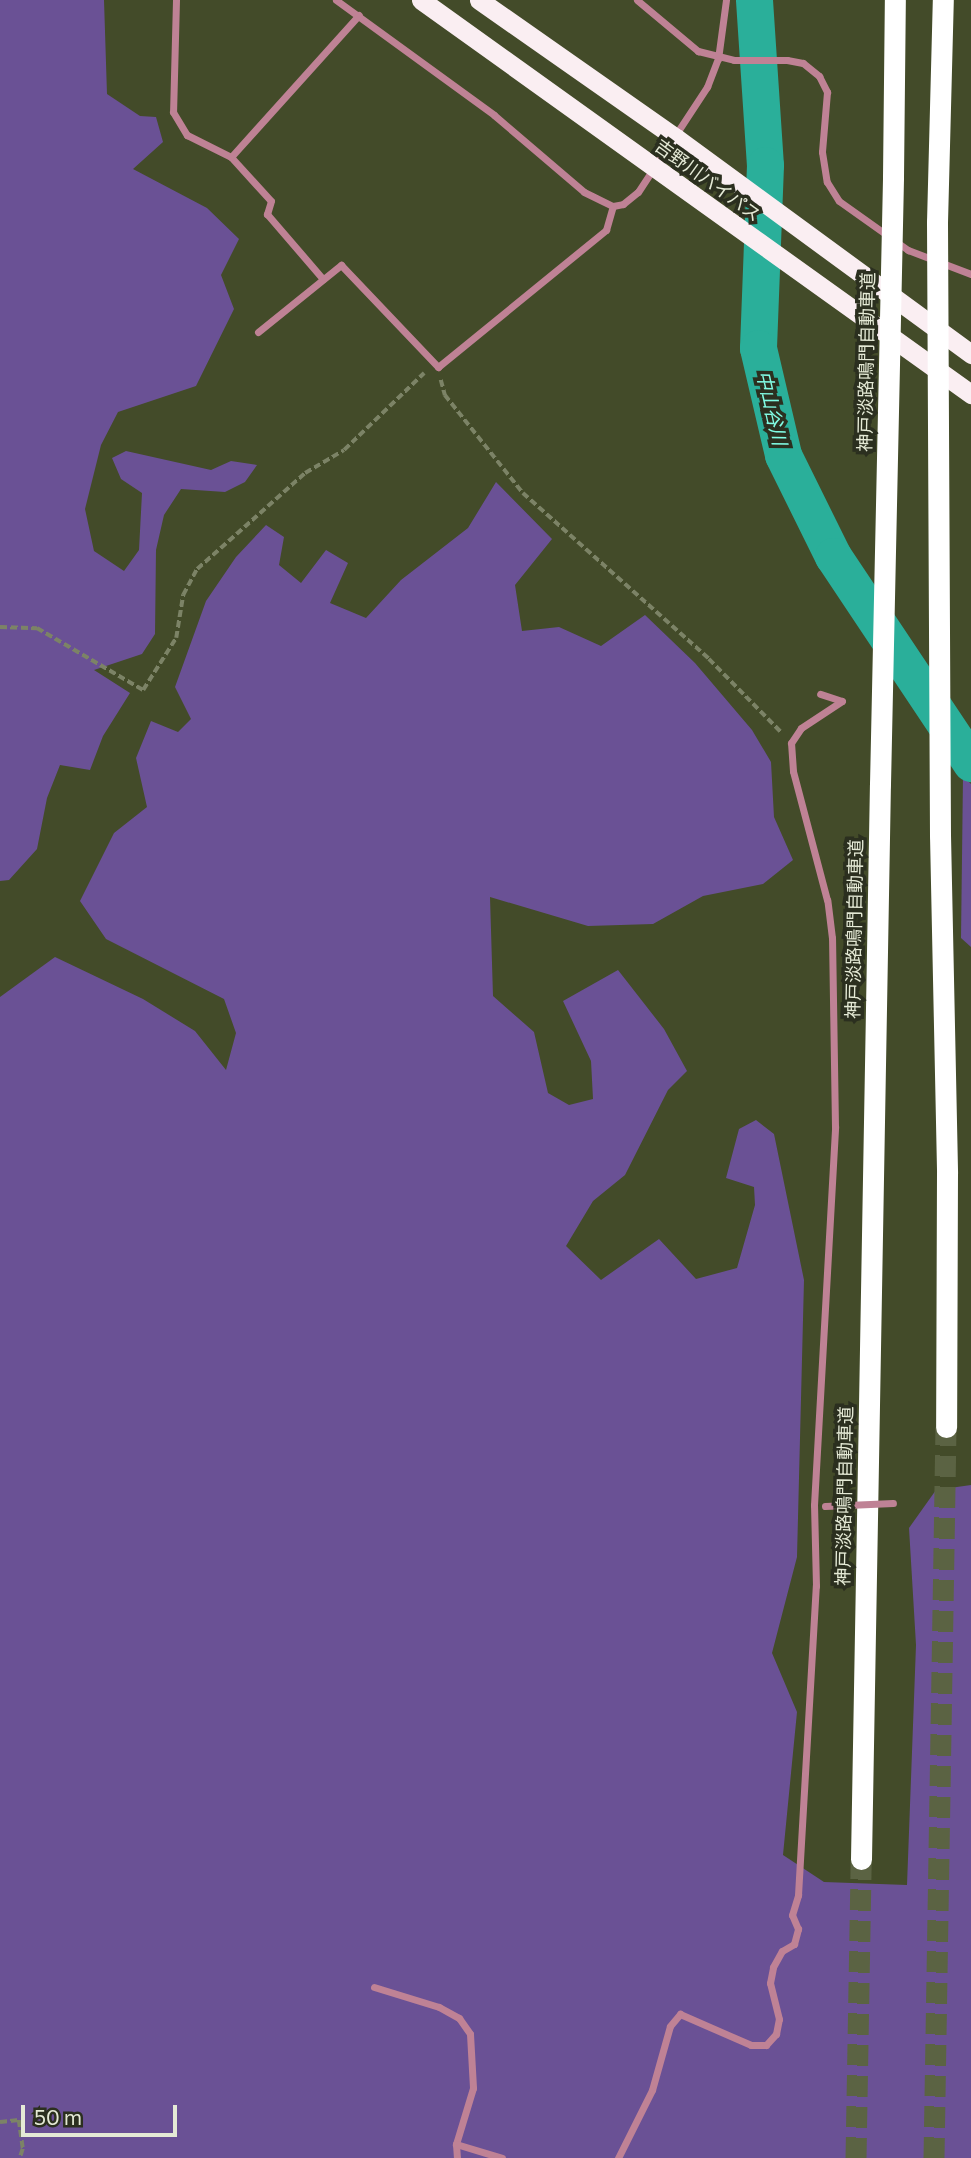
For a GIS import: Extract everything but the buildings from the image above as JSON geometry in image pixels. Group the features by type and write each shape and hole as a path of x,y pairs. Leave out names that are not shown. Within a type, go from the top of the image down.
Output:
{"highway":[{"name":"吉野川バイパス","path":"421,0 971,394"},
{"name":"吉野川バイパス","path":"479,0 794,222 971,354"},
{"path":"943,0 937,222 940,835 947,1173 946,1427"},
{"name":"神戸淡路鳴門自動車道","path":"861,1859 895,1"}],"street":[{"path":"176,0 173,112 187,135 231,157 271,201 267,214 323,279"},
{"path":"336,0 494,115 584,192 613,205 624,204 638,191 676,138 718,59 726,0"},
{"path":"637,0 698,51 718,59 787,60 803,64 819,76 827,92 822,152 827,182 839,201 908,250 971,274"},
{"path":"231,157 359,15"},
{"path":"258,332 341,265 438,367 606,230 613,205"},
{"path":"618,2158 652,2090 670,2026 680,2014 751,2045 766,2045 776,2034 779,2019 770,1983 773,1967 782,1951 794,1944 798,1930 792,1915 798,1895 816,1586 814,1505 834,1184 832,938 827,900 793,771 791,743 801,728 842,701 820,694"},
{"path":"814,1505 893,1503"},
{"path":"374,1987 439,2007 459,2018 470,2034 473,2088 456,2144 457,2158"},
{"path":"456,2144 502,2158"}],"path":[{"path":"0,627 37,628 143,690 176,638 183,595 197,569 305,473 344,450 383,416 418,375 438,367 444,395 523,493 709,659 791,743"},
{"path":"0,2122 19,2120 23,2150 20,2158"}],"shaded area":[{"path":"0,0 104,0 107,94 140,116 156,117 163,142 133,169 207,208 239,239 221,275 234,309 196,386 118,412 101,445 85,509 94,551 124,571 139,550 142,493 121,479 112,458 126,451 211,470 231,461 257,465 245,482 225,492 181,489 164,515 156,550 155,634 142,654 94,670 130,693 103,736 90,770 60,765 47,798 37,849 9,880 0,881"},
{"path":"496,482 552,539 515,585 522,631 559,627 601,646 645,615 695,663 752,730 771,762 774,817 793,860 763,884 703,896 653,924 588,926 490,897 493,996 534,1032 548,1093 569,1105 593,1099 591,1061 563,1001 618,970 664,1029 687,1071 668,1090 625,1175 593,1201 566,1246 601,1280 659,1239 696,1279 737,1268 755,1205 754,1187 726,1178 739,1129 756,1120 774,1134 804,1280 797,1557 772,1653 797,1712 783,1855 824,1882 907,1885 916,1645 909,1528 936,1490 971,1485 971,2158 0,2158 0,997 55,957 143,999 195,1031 226,1070 236,1033 224,999 106,939 80,901 114,833 147,807 136,758 151,721 178,732 191,719 175,687 206,601 236,557 266,525 284,537 279,565 301,583 326,550 348,563 330,603 366,618 401,580 468,528"},
{"path":"963,776 971,784 971,947 961,938"}],"waterway":[{"name":"中山谷川","path":"754,0 765,165 758,348 783,455 833,556 971,763"}],"tunnel":[{"path":"934,2158 946,1427"},
{"path":"856,2158 861,1859"}]}
